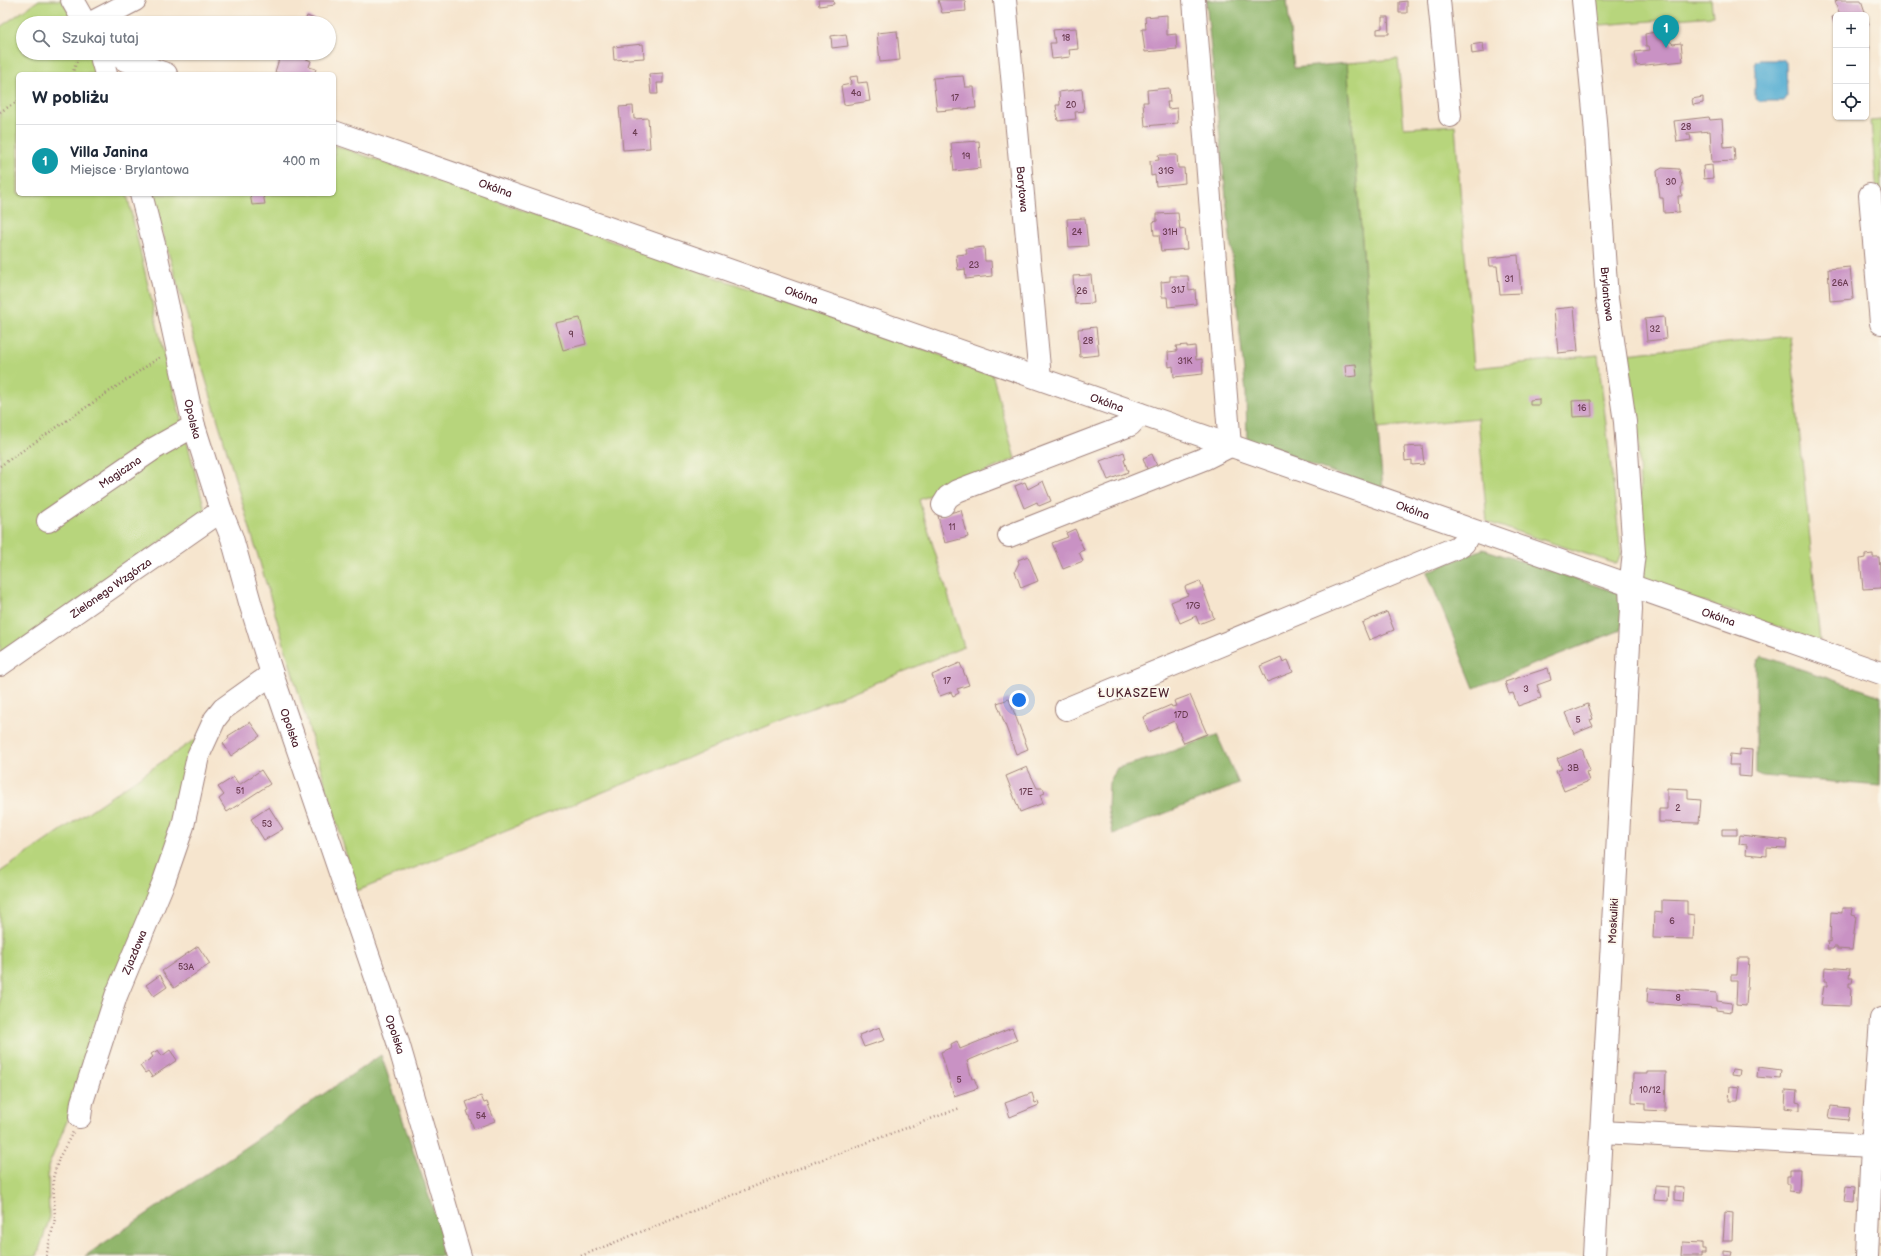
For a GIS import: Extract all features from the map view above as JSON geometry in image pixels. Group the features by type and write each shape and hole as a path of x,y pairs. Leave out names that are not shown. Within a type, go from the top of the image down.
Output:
{"street":[{"path":"72,0 82,16"},
{"path":"104,16 135,0"},
{"name":"Barytowa","path":"1005,0 1040,378"},
{"path":"1009,536 1206,458 1230,446 1194,0"},
{"path":"1439,0 1450,116"},
{"name":"Brylantowa","path":"1583,0 1595,121 1607,299 1625,422 1634,553 1630,587"},
{"path":"102,60 105,72"},
{"path":"125,60 160,72"},
{"name":"Okólna","path":"336,133 717,264 1470,531 1881,673"},
{"path":"1870,195 1881,323"},
{"name":"Opolska","path":"142,196 156,252 194,426 221,511 232,538 272,674 397,1039 460,1256"},
{"path":"942,505 948,497 957,491 1130,425 1140,414"},
{"name":"Magiczna","path":"48,521 155,448 194,426"},
{"name":"Zielonego Wzgórza","path":"0,665 221,511"},
{"path":"1066,709 1458,547 1464,543 1470,531"},
{"name":"Moskuliki","path":"1594,1256 1631,609 1630,587"},
{"name":"Zjazdowa","path":"80,1117 82,1102 116,996 164,881 183,826 198,756 215,719 223,710 272,674"},
{"path":"1867,1256 1872,1146 1881,1019"},
{"path":"1601,1132 1872,1146"}],"path":[{"path":"73,72 77,60"},
{"path":"0,112 16,102"},
{"path":"0,466 164,355 178,353"},
{"path":"581,1256 815,1162 960,1108"},
{"path":"46,1256 55,1219 54,1178 58,1158 80,1117"}],"green space":[{"path":"39,0 62,0 71,16 16,16 16,60 95,60 98,72 16,72 16,196 127,196 164,355 205,510 0,656 0,27"},
{"path":"1206,0 1287,0 1294,68 1347,63 1383,490 1247,442 1246,393"},
{"path":"1591,0 1711,0 1713,16 1601,25 1593,23"},
{"path":"1398,59 1404,128 1455,125 1474,368 1598,355 1621,553 1617,564 1487,522 1478,418 1378,428 1347,63"},
{"path":"1881,120 1881,243 1871,121"},
{"path":"336,146 992,373 1015,459 919,500 964,647 357,891 152,196 336,196"},
{"path":"1790,336 1820,641 1641,581 1640,484 1637,416 1627,354"},
{"path":"1483,549 1619,593 1624,601 1621,630 1474,688 1427,572"},
{"path":"1762,656 1881,696 1880,786 1763,776 1756,773 1756,665"},
{"path":"1217,735 1239,784 1113,834 1108,809 1109,783 1117,768 1156,757"},
{"path":"197,738 163,865 74,1104 48,1167 49,1220 37,1256 0,1256 0,872"},
{"path":"381,1055 449,1256 85,1256"}],"water":[{"path":"1759,60 1782,60 1786,62 1787,97 1784,101 1758,101 1755,99 1755,62"}],"building":[{"path":"818,0 833,0 834,4 819,6"},
{"path":"938,0 965,0 966,11 942,13"},
{"path":"1861,0 1865,12 1839,12 1835,1"},
{"path":"1407,1 1407,13 1399,13 1399,2"},
{"path":"1167,15 1167,35 1176,34 1177,49 1145,52 1142,29 1146,29 1145,17"},
{"path":"1382,17 1388,17 1389,34 1377,34 1377,29 1382,28"},
{"path":"1076,28 1078,49 1069,50 1070,57 1052,59 1050,43 1055,43 1053,30"},
{"path":"1655,30 1666,31 1667,39 1673,44 1681,43 1683,61 1637,66 1635,52 1650,50 1649,46 1646,46 1645,34 1655,32"},
{"path":"897,31 900,60 880,62 877,33"},
{"path":"846,34 848,46 832,48 831,36"},
{"path":"1483,43 1484,52 1472,54 1471,45"},
{"path":"643,44 644,58 614,60 613,47"},
{"path":"279,60 309,60 311,61 309,67 316,69 315,72 275,72"},
{"path":"663,73 663,83 657,83 658,94 651,94 649,74"},
{"path":"857,76 858,83 867,82 870,101 844,105 841,86 851,84 850,77"},
{"path":"963,76 965,87 974,87 976,108 937,111 933,78"},
{"path":"1169,88 1170,102 1167,102 1168,109 1177,108 1178,123 1145,126 1143,102 1148,102 1147,90"},
{"path":"1082,89 1084,111 1075,112 1076,119 1058,121 1056,105 1060,105 1059,92"},
{"path":"1703,97 1703,103 1693,105 1692,99"},
{"path":"633,106 634,119 648,118 650,148 623,150 619,107"},
{"path":"1709,117 1710,120 1722,119 1724,147 1734,146 1735,161 1712,162 1710,131 1687,133 1687,135 1690,135 1691,140 1677,142 1674,121"},
{"path":"979,141 981,168 954,171 951,143"},
{"path":"1158,155 1177,155 1178,168 1184,168 1185,183 1156,186 1155,175 1151,176 1150,161 1159,160"},
{"path":"1712,165 1713,178 1704,179 1703,166"},
{"path":"1662,168 1679,169 1683,185 1681,188 1682,196 1678,196 1679,212 1664,213 1663,198 1660,198 1657,171"},
{"path":"250,196 263,196 265,204 252,205"},
{"path":"1178,213 1180,230 1185,229 1187,249 1161,251 1159,235 1154,235 1153,222 1157,221 1157,214"},
{"path":"1085,218 1088,246 1069,247 1067,219"},
{"path":"984,247 985,261 991,261 992,276 966,279 965,269 958,270 956,255 967,254 966,249"},
{"path":"1518,255 1521,293 1500,294 1497,266 1490,266 1489,258"},
{"path":"1850,267 1853,299 1830,301 1828,269"},
{"path":"1091,275 1094,303 1075,304 1073,276"},
{"path":"1170,276 1188,276 1189,290 1195,289 1196,304 1168,307 1167,297 1162,297 1161,282 1170,281"},
{"path":"1574,307 1578,351 1558,353 1554,309"},
{"path":"1664,317 1666,339 1647,341 1645,319"},
{"path":"580,318 586,344 563,350 555,323"},
{"path":"1096,327 1099,355 1080,357 1078,329"},
{"path":"1187,345 1187,347 1195,346 1196,360 1202,359 1203,374 1174,377 1173,366 1169,367 1168,352 1177,351 1176,346"},
{"path":"1356,364 1357,376 1346,377 1345,365"},
{"path":"1539,399 1539,405 1530,405 1530,400"},
{"path":"1591,400 1592,416 1573,417 1572,401"},
{"path":"1422,446 1424,464 1412,465 1412,460 1405,461 1404,447"},
{"path":"1124,452 1126,459 1124,460 1128,472 1108,480 1100,461"},
{"path":"1152,454 1157,466 1147,469 1143,458"},
{"path":"1043,481 1051,501 1039,506 1037,502 1024,508 1015,486 1025,482 1028,489"},
{"path":"961,510 968,537 945,543 938,516"},
{"path":"1075,529 1084,550 1079,552 1083,561 1063,569 1052,543 1068,537 1066,533"},
{"path":"1873,554 1873,557 1879,557 1881,588 1863,589 1860,559 1865,558 1865,555"},
{"path":"1028,556 1038,581 1021,588 1015,571 1019,563 1018,560"},
{"path":"1200,581 1214,618 1199,624 1196,616 1180,623 1171,602 1188,595 1185,587"},
{"path":"1387,612 1394,630 1369,640 1362,623"},
{"path":"1281,657 1283,662 1288,660 1293,672 1267,682 1260,666"},
{"path":"960,663 969,685 957,689 959,693 953,696 951,692 940,696 932,675"},
{"path":"1548,668 1551,680 1537,685 1541,698 1518,706 1513,693 1509,694 1505,682"},
{"path":"1190,695 1207,734 1184,743 1174,721 1149,732 1143,717 1171,705 1172,707 1176,706 1174,701"},
{"path":"1009,699 1028,749 1016,754 997,703"},
{"path":"1588,704 1593,719 1590,720 1593,726 1574,734 1565,713"},
{"path":"250,722 260,736 231,756 223,743 229,738 228,736"},
{"path":"1582,749 1590,771 1586,772 1589,781 1564,791 1556,771 1562,769 1557,759"},
{"path":"1740,749 1752,750 1751,777 1739,776 1739,765 1729,765 1730,754 1740,755"},
{"path":"1027,767 1037,788 1043,788 1045,793 1040,795 1043,803 1020,812 1006,776"},
{"path":"261,770 270,784 227,812 219,799 224,795 218,787 234,777 239,785"},
{"path":"1667,788 1688,789 1688,799 1701,800 1699,823 1659,822 1659,809 1667,809"},
{"path":"269,807 283,829 264,840 251,819"},
{"path":"1722,829 1737,829 1737,835 1722,835"},
{"path":"1740,835 1787,840 1786,849 1767,848 1767,856 1746,854 1747,845 1739,844"},
{"path":"1662,900 1687,901 1687,914 1694,915 1693,939 1653,938 1654,912 1662,913"},
{"path":"1842,908 1853,908 1852,915 1856,916 1852,950 1837,949 1837,947 1827,949 1828,941 1830,942 1831,912 1842,913"},
{"path":"198,946 210,964 174,988 162,971"},
{"path":"1738,958 1749,958 1746,1006 1736,1005 1737,981 1731,981 1731,975 1737,975"},
{"path":"1825,967 1850,969 1849,978 1853,978 1852,983 1849,983 1849,987 1851,987 1850,1006 1821,1005 1824,986 1827,986 1827,981 1824,981"},
{"path":"160,975 167,987 154,996 146,985"},
{"path":"1648,988 1717,993 1717,1001 1732,1003 1731,1012 1716,1010 1716,1008 1647,1003"},
{"path":"880,1027 885,1040 864,1047 859,1035"},
{"path":"1012,1028 1017,1040 967,1061 972,1079 974,1078 978,1088 954,1096 941,1052 952,1047 951,1044 957,1041 960,1049"},
{"path":"158,1050 162,1056 170,1050 177,1060 152,1077 148,1071 145,1073 140,1066 153,1057 151,1054"},
{"path":"1758,1067 1781,1070 1780,1079 1757,1077"},
{"path":"1732,1069 1740,1070 1739,1076 1731,1075"},
{"path":"1647,1072 1666,1072 1665,1111 1645,1110 1645,1103 1632,1102 1633,1074 1647,1074"},
{"path":"1730,1086 1740,1087 1738,1101 1729,1101"},
{"path":"1786,1090 1797,1091 1796,1102 1800,1103 1800,1110 1785,1108"},
{"path":"1032,1093 1035,1103 1038,1102 1039,1105 1010,1117 1005,1103"},
{"path":"481,1096 484,1103 487,1102 495,1121 474,1129 467,1111 469,1110 466,1102"},
{"path":"1831,1106 1850,1108 1848,1120 1829,1118"},
{"path":"1790,1169 1800,1169 1799,1192 1789,1191 1789,1184 1786,1184 1786,1176 1790,1176"},
{"path":"1846,1185 1855,1186 1854,1203 1844,1202"},
{"path":"1655,1186 1669,1187 1668,1201 1654,1200"},
{"path":"1674,1187 1684,1188 1683,1201 1674,1200"},
{"path":"1725,1212 1733,1213 1732,1241 1723,1241"},
{"path":"1683,1242 1702,1243 1702,1249 1705,1249 1705,1253 1701,1253 1701,1256 1682,1256"},
{"path":"1724,1251 1732,1252 1731,1256 1724,1256"}],"place":[{"name":"Villa Janina","path":"1666,48"}],"district":[{"name":"ŁUKASZEW","path":"1134,693"}]}
